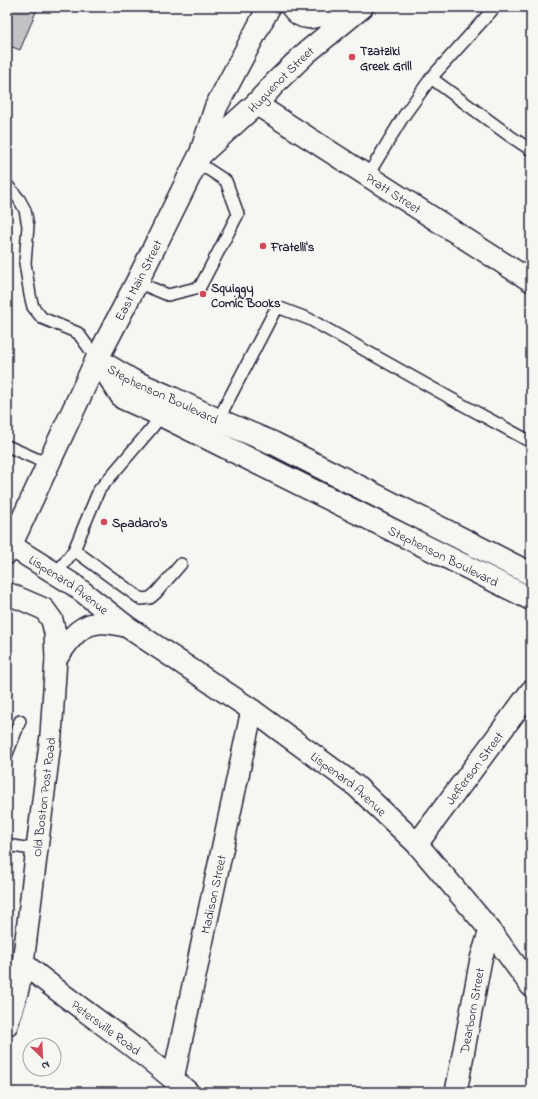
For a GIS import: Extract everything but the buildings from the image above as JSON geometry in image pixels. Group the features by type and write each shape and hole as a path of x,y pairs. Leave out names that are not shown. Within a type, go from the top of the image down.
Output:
{"street":[{"path":"292,7 294,11 302,17 312,18 349,7"},
{"name":"Huguenot Street","path":"199,158 256,104 306,53 362,7"},
{"name":"East Main Street","path":"9,549 97,359 199,158 216,106 265,8"},
{"name":"Pratt Street","path":"256,104 531,281"},
{"name":"Stephenson Boulevard","path":"97,359 123,398 167,406 218,420 273,443 531,574"},
{"name":"Stephenson Boulevard","path":"167,406 531,599"},
{"name":"Lispenard Avenue","path":"9,549 74,585 126,626 252,710 356,786 417,844 490,930 531,986"},
{"name":"Old Boston Post Road","path":"7,593 44,609 52,620 55,633 56,659 51,735 37,850 17,967 18,989 7,1025"},
{"name":"Lispenard Avenue","path":"56,659 71,637 83,627 106,622 126,626"},
{"name":"Jefferson Street","path":"417,844 531,691"},
{"name":"Madison Street","path":"181,1085 252,710"},
{"name":"Dearborn Street","path":"456,1092 481,959 490,930"},
{"name":"Petersville Road","path":"17,967 49,985 181,1085"}],"lane":[{"path":"368,176 403,117 431,78 495,7"},
{"path":"431,78 531,150"},
{"path":"137,282 168,295 200,287 238,214 226,181 199,158"},
{"path":"7,185 19,199 25,210 28,226 25,263 33,307 42,318 78,333 97,359"},
{"path":"218,420 274,312 280,308 309,319 531,442"},
{"path":"56,574 74,550 99,490 151,429 167,406"},
{"path":"7,446 48,464"},
{"path":"74,550 141,599 150,598 156,593 181,564"},
{"path":"7,754 20,721"},
{"path":"7,845 37,850"}],"place":[{"name":"Tzatziki Greek Grill","path":"352,57"},
{"name":"Fratelli's","path":"263,246"},
{"name":"Squiggy Comic Books","path":"203,294"},
{"name":"Spadaro's","path":"104,522"}]}
